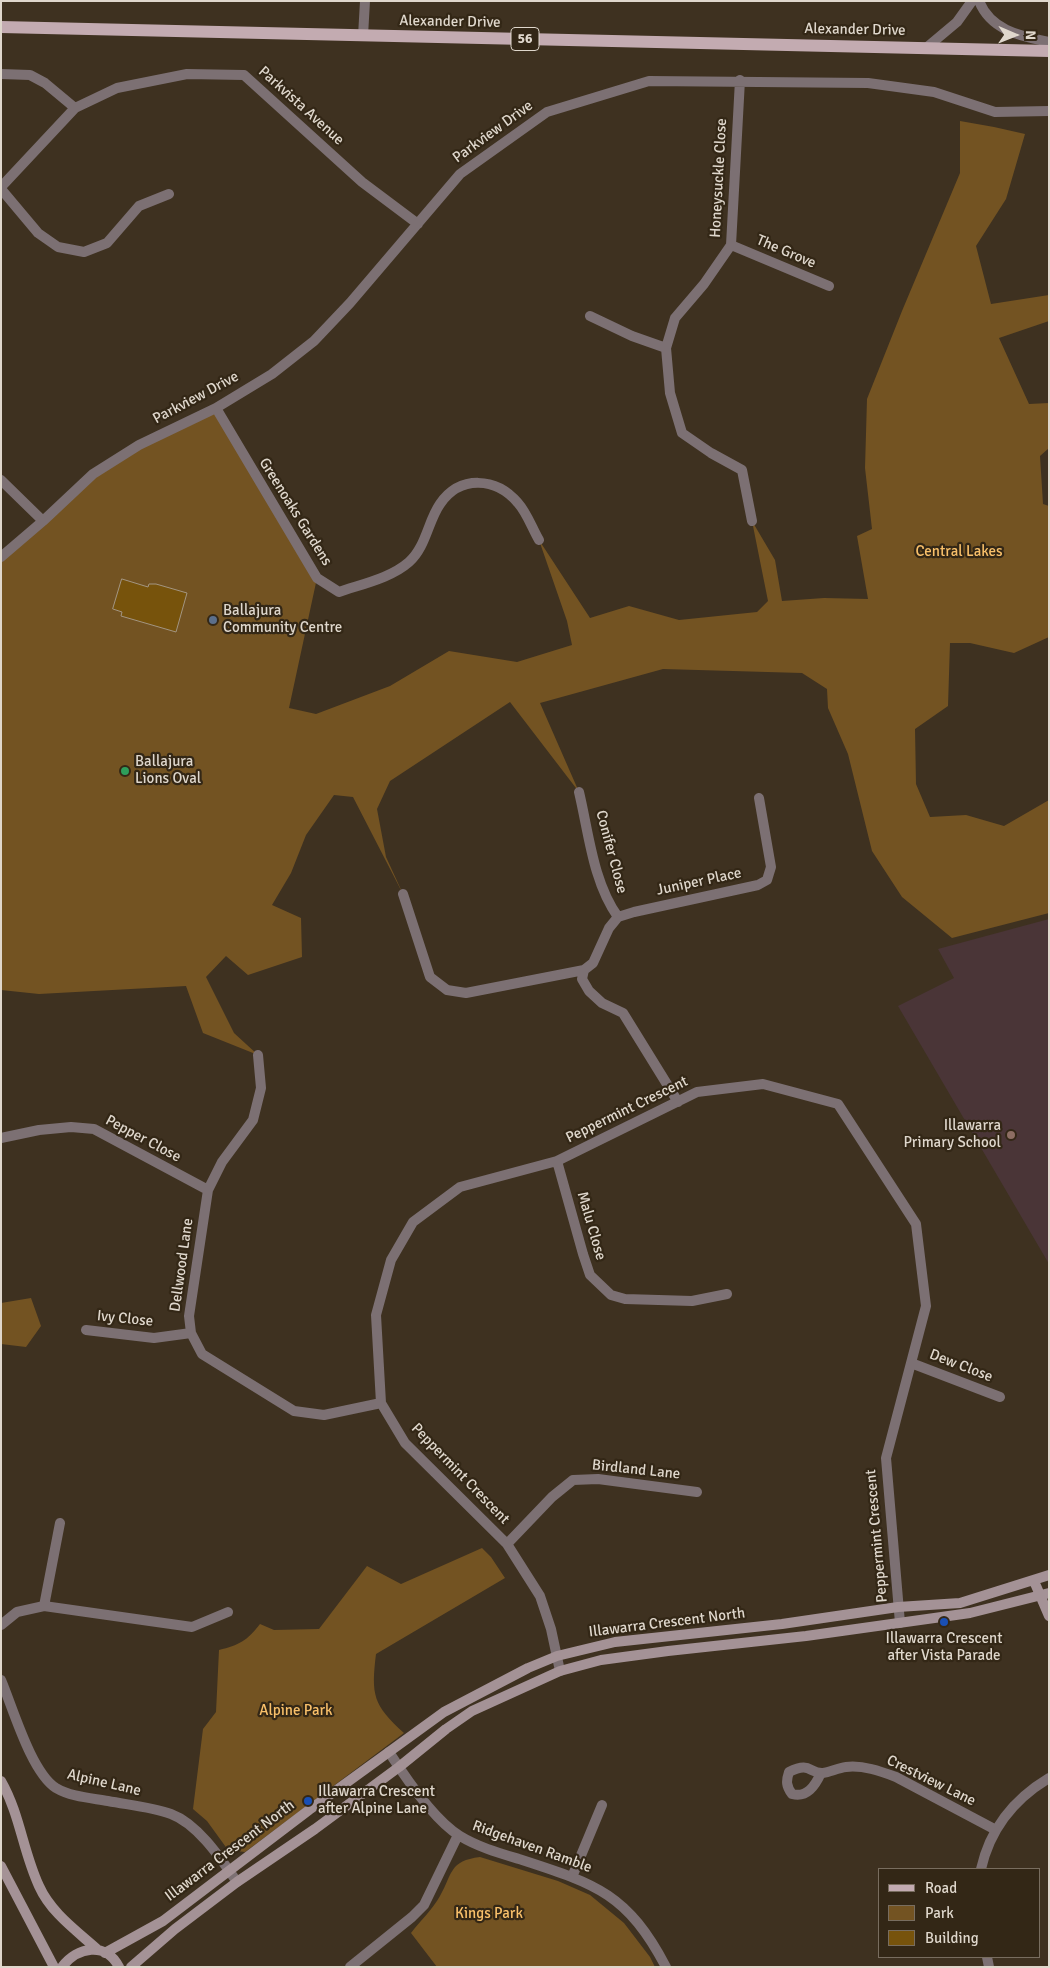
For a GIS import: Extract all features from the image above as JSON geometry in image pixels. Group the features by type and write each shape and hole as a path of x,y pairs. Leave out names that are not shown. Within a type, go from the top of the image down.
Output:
{"main road":[{"name":"Alexander Drive","path":"1,27 1049,50"},
{"name":"Illawarra Crescent North","path":"62,1967 69,1958 78,1952 88,1949 102,1951 163,1921 229,1870 444,1712 520,1672 557,1656 615,1642 782,1624 898,1607 960,1603 1048,1576"},
{"path":"1034,1581 1045,1594 1049,1616"},
{"name":"Illawarra Crescent North","path":"131,1967 174,1929 315,1829 472,1711 560,1671 611,1659 806,1636 970,1613 1045,1594"},
{"path":"1,1781 13,1807 39,1887 61,1917 116,1962 119,1967"},
{"path":"1,1866 54,1967"}],"street":[{"path":"363,36 365,1"},
{"path":"926,48 957,22 972,1"},
{"path":"979,1 986,15 1001,28 1019,36 1049,42"},
{"path":"1,74 30,75 45,83 75,108"},
{"name":"Parkvista Avenue","path":"1,188 75,108 117,88 187,74 244,75 362,182 418,224"},
{"name":"Parkview Drive","path":"1,558 43,522 92,474 139,444 216,408 272,374 314,342 350,303 460,174 547,112 649,80 868,83 934,92 995,112 1049,110"},
{"name":"Honeysuckle Close","path":"740,80 731,245 704,284 675,318 666,348 670,393 682,433 711,453 742,470 752,521"},
{"path":"1,188 38,233 58,247 84,252 108,243 139,206 170,194"},
{"name":"The Grove","path":"731,245 829,286"},
{"path":"590,316 632,336 666,348"},
{"name":"Greenoaks Gardens","path":"216,408 317,578 339,592 395,571 410,561 423,542 439,505 453,490 465,483 478,482 488,484 507,494 518,503 539,540"},
{"path":"1,480 43,522"},
{"name":"Conifer Close","path":"579,792 596,869 608,900 618,918"},
{"name":"Juniper Place","path":"618,918 634,912 758,885 767,880 771,867 759,798"},
{"path":"403,894 430,977 447,990 466,993 584,970 593,962 609,928 618,918"},
{"path":"584,970 582,980 589,991 602,1003 623,1013 678,1102"},
{"name":"Dellwood Lane","path":"258,1055 261,1088 253,1120 222,1162 208,1190 189,1316 191,1333 202,1354 294,1411 324,1415 381,1403"},
{"name":"Peppermint Crescent","path":"560,1671 551,1629 540,1596 507,1544 405,1443 381,1403 376,1316 391,1260 412,1222 460,1187 557,1161 697,1092 763,1084 838,1104 916,1224 926,1306 886,1458 900,1623"},
{"name":"Pepper Close","path":"1,1138 39,1130 71,1127 94,1129 208,1190"},
{"name":"Malu Close","path":"557,1161 582,1254 590,1275 611,1295 625,1299 692,1302 727,1294"},
{"name":"Ivy Close","path":"86,1330 154,1338 191,1333"},
{"name":"Dew Close","path":"911,1363 1000,1397"},
{"name":"Birdland Lane","path":"507,1544 552,1497 573,1480 598,1479 697,1492"},
{"path":"44,1606 60,1523"},
{"path":"1,1626 17,1612 44,1606 192,1627 228,1612"},
{"name":"Alpine Lane","path":"1,1680 35,1764 56,1788 76,1796 147,1808 173,1815 191,1826 210,1846 238,1882"},
{"name":"Ridgehaven Ramble","path":"389,1752 435,1813 458,1835 485,1848 572,1877 610,1895 631,1913 651,1939 666,1967"},
{"name":"Crestview Lane","path":"821,1773 847,1767 880,1771 896,1777 996,1830"},
{"path":"981,1868 984,1855 996,1830 1016,1803 1032,1788 1049,1778"},
{"path":"572,1877 602,1805"},
{"path":"350,1967 412,1917 424,1904 458,1835"}],"shaded area":[{"name":"Illawarra Primary School","path":"1049,919 1049,1264 898,1006 954,978 938,949"}],"green space":[{"name":"Central Lakes","path":"960,121 1025,134 1006,199 976,246 991,304 1049,295 1049,321 999,338 1029,404 1049,403 1049,448 1040,456 1043,504 1049,506 1049,637 1014,653 970,643 950,643 948,706 915,729 916,784 930,817 966,815 1004,826 1049,800 1049,913 952,938 902,897 872,851 848,754 828,708 827,689 802,673 663,669 540,703 579,792 510,702 390,781 377,809 386,857 403,894 353,797 334,795 306,835 291,873 272,905 301,918 302,957 248,975 226,956 206,977 234,1033 258,1055 203,1033 186,986 39,994 1,990 1,557 93,474 216,408 317,578 289,708 316,714 390,686 449,651 517,662 572,645 567,621 539,540 590,618 629,606 679,620 757,612 768,601 752,521 775,560 782,601 824,598 868,599 857,536 872,529 865,468 867,399 960,173"},
{"path":"31,1298 41,1326 26,1347 1,1344 1,1303"},
{"name":"Alpine Park","path":"482,1548 491,1557 505,1578 376,1654 374,1690 376,1698 386,1715 404,1733 245,1852 228,1850 207,1821 193,1809 203,1729 216,1712 219,1650 242,1642 260,1624 274,1630 319,1629 367,1566 401,1584"},
{"name":"Kings Park","path":"480,1857 558,1881 590,1895 624,1923 650,1957 655,1967 437,1967 411,1933 437,1901 453,1869 462,1862"}],"building":[{"path":"122,579 148,587 149,584 156,584 187,593 176,632 121,616 122,612 113,609"}],"place":[{"name":"Ballajura Community Centre","path":"213,620"},
{"name":"Ballajura Lions Oval","path":"125,771"},
{"name":"Illawarra Primary School","path":"1011,1135"},
{"name":"Illawarra Crescent after Vista Parade","path":"944,1622"},
{"name":"Illawarra Crescent after Alpine Lane","path":"308,1801"}]}
